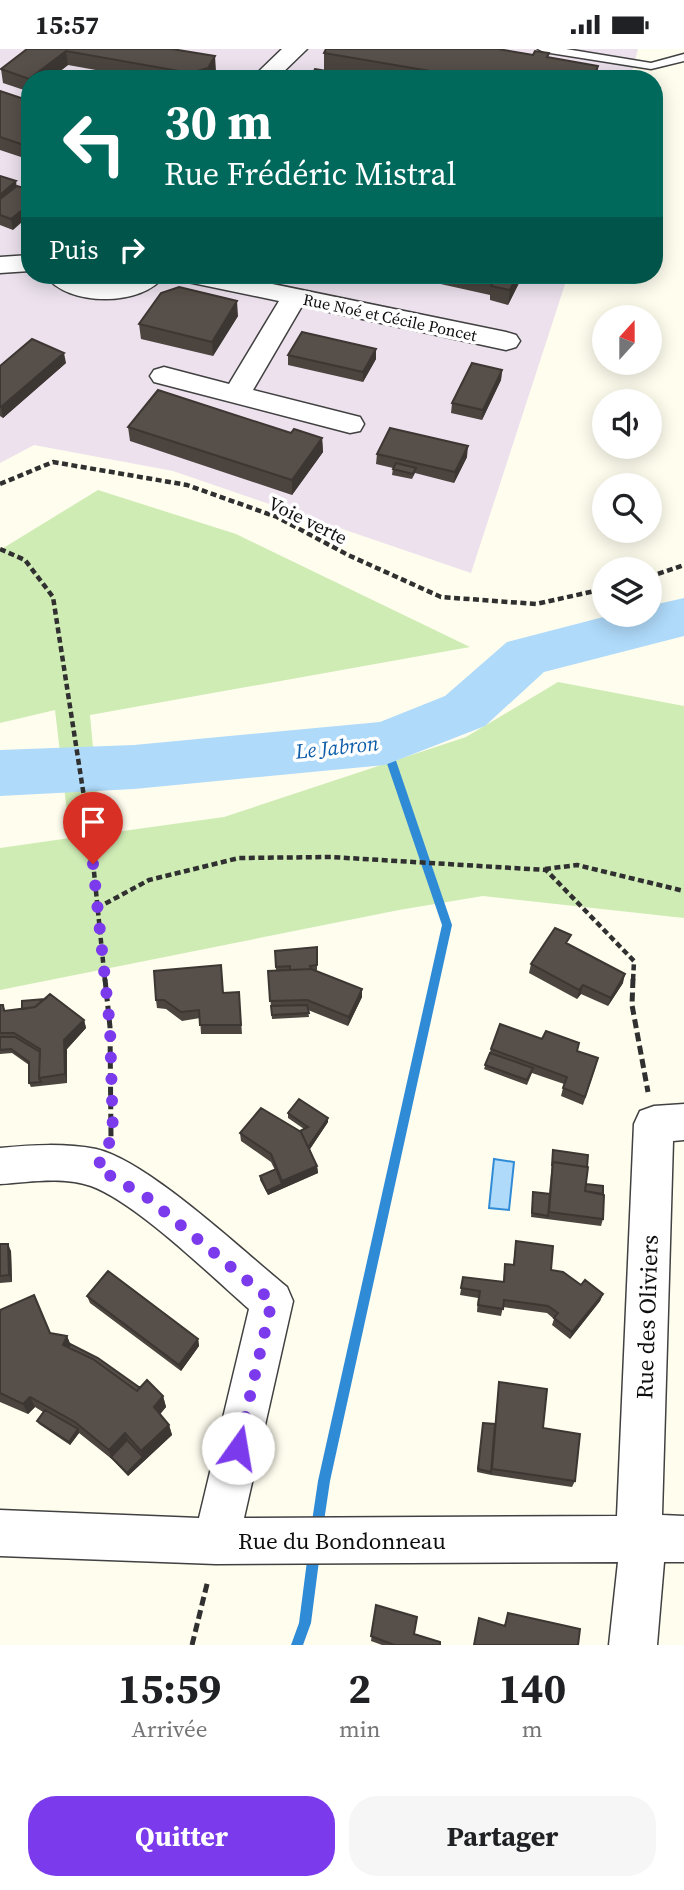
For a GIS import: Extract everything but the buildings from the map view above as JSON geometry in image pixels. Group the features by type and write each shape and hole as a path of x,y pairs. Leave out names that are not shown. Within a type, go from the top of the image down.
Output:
{"street":[{"path":"272,70 296,49"},
{"path":"0,265 21,264"},
{"path":"72,284 78,288 104,292 136,284"},
{"name":"Rue Noé et Cécile Poncet","path":"236,284 506,341"},
{"path":"237,394 295,296"},
{"path":"164,376 350,424"},
{"name":"Rue des Oliviers","path":"633,1645 664,1539 639,1515 669,1123"},
{"path":"0,1166 42,1162 97,1168 148,1198 272,1301 216,1541"},
{"name":"Rue du Bondonneau","path":"0,1533 288,1542 664,1539"}],"lane":[{"path":"544,49 640,65 660,65 684,57"}],"path":[{"name":"Voie verte","path":"0,484 53,463 187,485 277,517 348,555 441,597 536,604 592,592"},
{"path":"0,549 25,560 53,597 91,842 110,1027 113,1135 97,1168"},
{"path":"662,573 684,565"},
{"path":"97,908 149,880 239,858 331,857 547,870 634,961 632,1005 669,1123"},
{"path":"541,870 577,865 684,891"},
{"path":"192,1645 199,1625 216,1541"}],"shaded area":[{"path":"0,49 638,49 632,70 21,70 21,284 565,284 471,573 173,471 34,445 0,463"}],"green space":[{"path":"98,490 236,534 470,647 90,715 101,834 224,817 466,737 558,682 684,706 684,918 483,896 399,910 0,990 0,848 70,838 55,710 0,723 0,550"}],"water":[{"path":"494,1159 514,1162 509,1210 489,1208"}],"waterway":[{"name":"Le Jabron","path":"0,773 134,767 385,743 465,711 526,656 684,617"},
{"path":"317,1528 324,1481 447,925 385,743"},
{"path":"297,1645 305,1623 314,1553"}],"route":[{"path":"93,864 110,1027 113,1135 97,1168 148,1198 272,1301 238,1448"}]}
